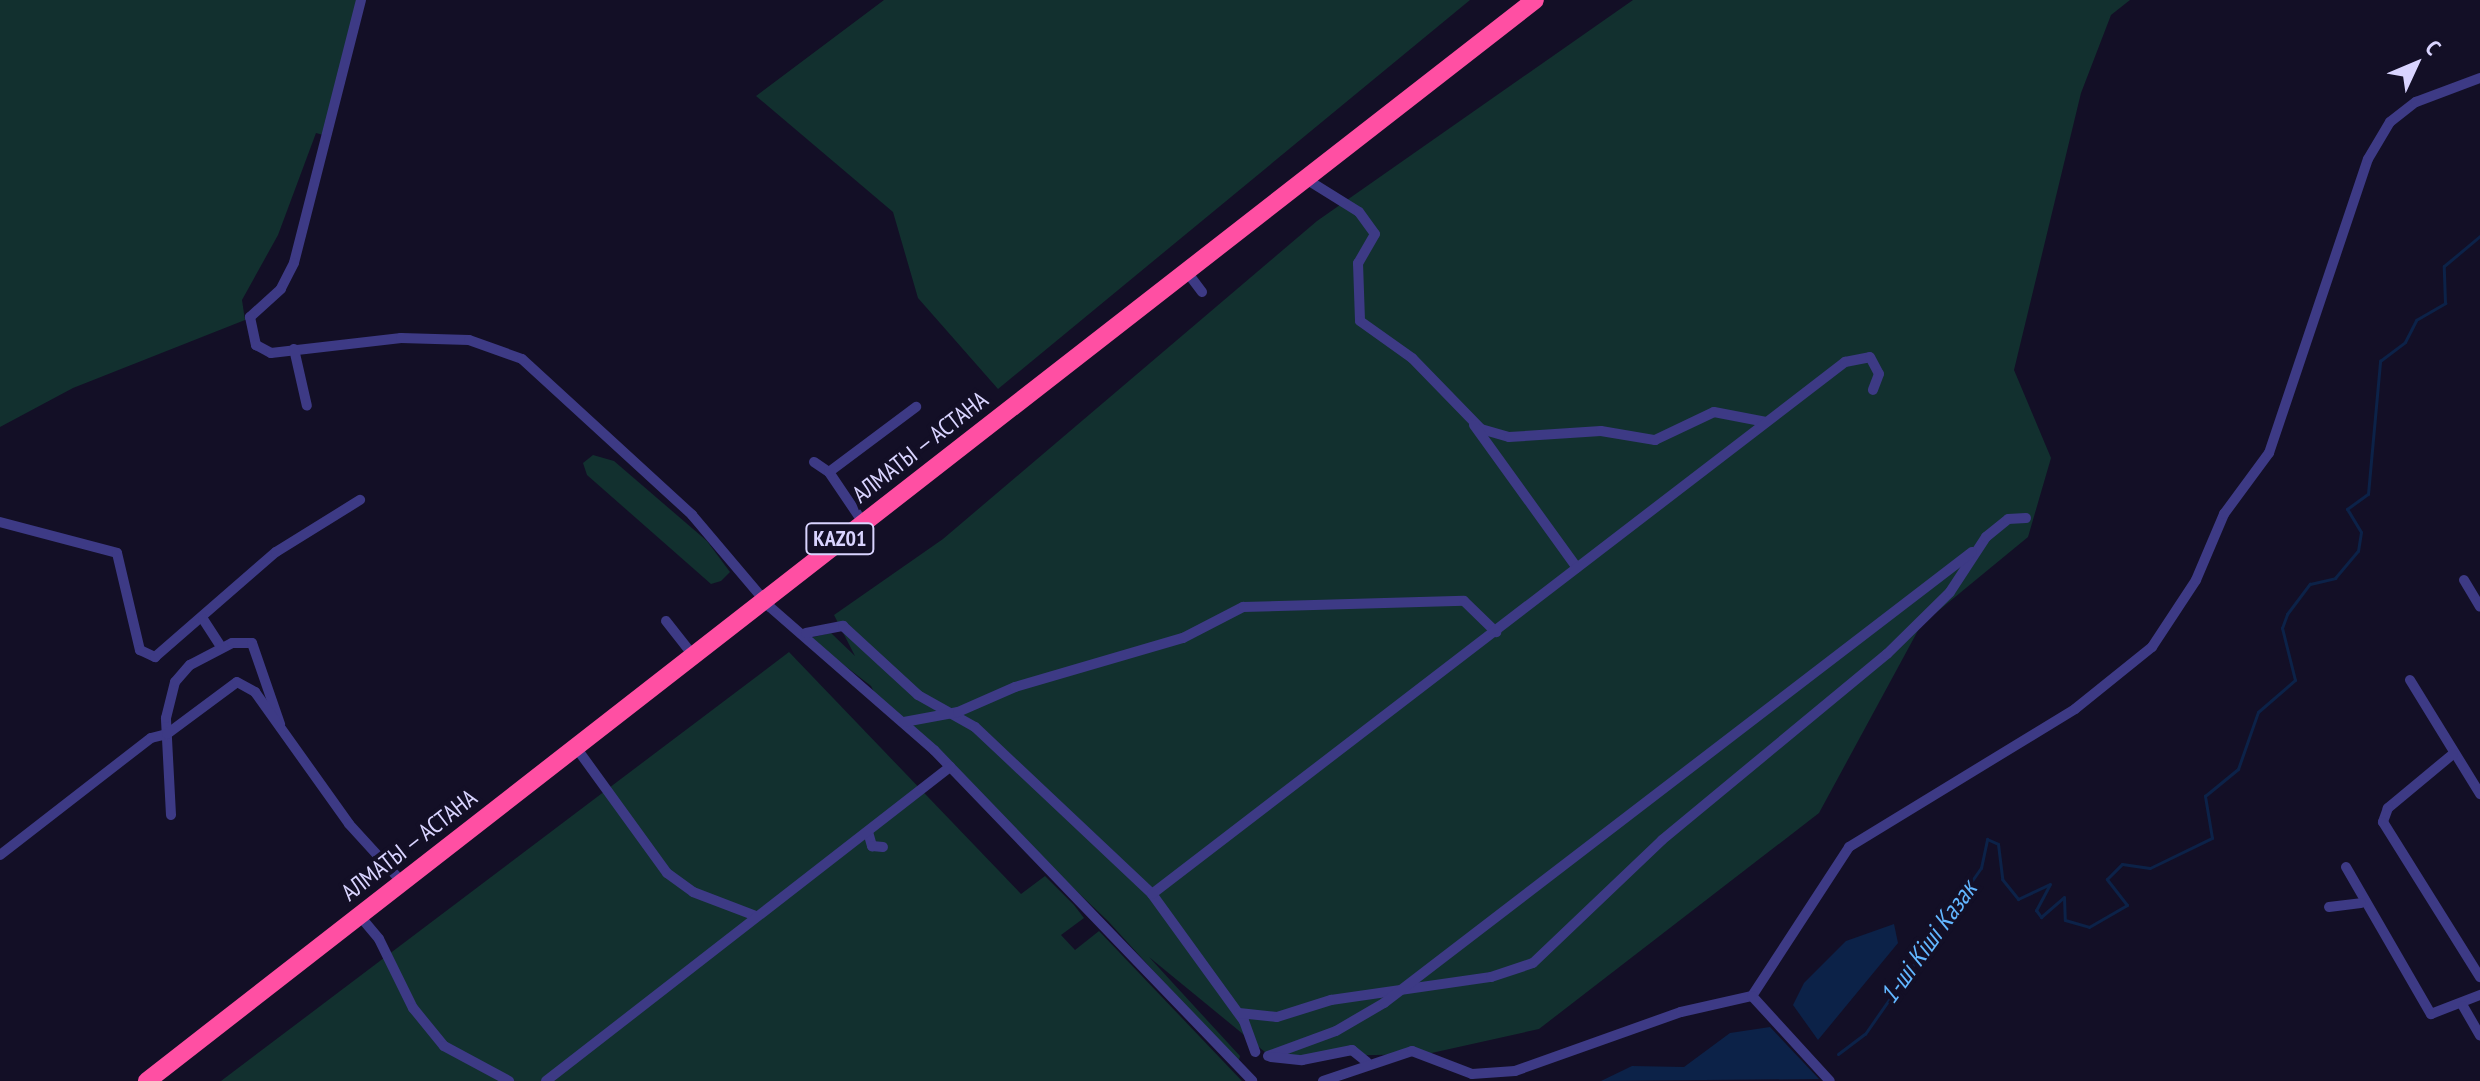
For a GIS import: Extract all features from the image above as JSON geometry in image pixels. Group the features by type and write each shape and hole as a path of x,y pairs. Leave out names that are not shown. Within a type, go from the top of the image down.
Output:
{"highway":[{"name":"АЛМАТЫ — АСТАНА","path":"147,1081 862,521 1535,0"}],"street":[{"path":"361,0 294,263 281,289 250,317 256,345 271,353 414,337 469,340 512,352 692,515 763,599 806,633 950,767 1243,1067 1252,1081"},
{"path":"1323,1081 1367,1062 1412,1051 1472,1074 1516,1076 1681,1012 1752,996 1849,847 2075,709 2152,647 2184,603 2224,514 2269,453 2373,150 2416,102 2480,78"},
{"path":"1306,179 1359,212 1375,234 1358,263 1360,321 1419,364 1471,420 1577,568"},
{"path":"1187,272 1202,292"},
{"path":"294,349 307,406"},
{"path":"1152,894 1766,422 1856,357 1876,365 1873,390"},
{"path":"829,472 916,407"},
{"path":"1471,420 1509,437 1601,431 1655,440 1714,412 1766,422"},
{"path":"814,462 829,472 862,521"},
{"path":"0,522 117,553 140,650 149,657 168,651 276,552 360,500"},
{"path":"1268,1056 1336,1031 1408,984 1976,548 2008,519 2026,518"},
{"path":"1239,1013 1277,1017 1408,984 1491,977 1533,963 1555,947 1662,840 1887,654 1950,592 1976,548"},
{"path":"2464,580 2480,607"},
{"path":"904,722 958,712 1015,687 1183,638 1243,607 1464,601 1496,632"},
{"path":"203,619 221,647"},
{"path":"666,621 692,654"},
{"path":"806,633 843,626 918,695 958,712 1152,894 1239,1013 1255,1052"},
{"path":"171,815 167,734 175,682 221,647 244,640 257,648 281,726"},
{"path":"2410,680 2480,794"},
{"path":"0,855 151,738 167,734 237,682 252,688 349,824 402,882"},
{"path":"575,746 667,873 693,892 756,916"},
{"path":"2453,754 2388,808 2383,822 2480,977"},
{"path":"546,1081 950,767"},
{"path":"868,832 872,846 883,847"},
{"path":"2346,867 2361,903 2437,1017 2480,995"},
{"path":"2329,907 2361,903"},
{"path":"359,915 379,939 413,1008 444,1046 509,1081"},
{"path":"1752,996 1830,1081"},
{"path":"2463,1006 2480,1035"},
{"path":"1255,1052 1286,1062 1352,1050 1367,1062"},
{"path":"1243,1067 1255,1052"}],"green space":[{"path":"0,0 361,0 327,136 316,133 278,235 242,300 245,320 73,388 0,427"},
{"path":"884,0 1470,0 998,389 918,298 893,212 756,96"},
{"path":"1633,0 2130,0 2111,15 2081,93 2014,370 2051,458 2028,537 1921,625 1819,813 1539,1029 1427,1054 1271,1057 1149,957 1240,1056 1238,1064 1108,921 880,704 871,686 809,638 831,633 855,656 834,615 943,539 1317,221"},
{"path":"593,455 614,461 707,541 730,572 721,581 711,584 587,475 583,463"},
{"path":"789,652 1021,894 1045,876 1074,905 1084,918 1061,935 1075,950 1099,931 1242,1081 221,1081"}],"water":[{"path":"1894,924 1898,943 1818,1040 1793,1005 1804,983 1846,941"},
{"path":"1770,1027 1819,1079 1601,1081 1632,1066 1684,1067 1730,1033"}],"waterway":[{"name":"1-ші Кіші Казак","path":"1838,1054 1865,1034 1981,868 1987,839 1998,844 2002,879 2018,899 2050,884 2036,910 2041,917 2064,897 2065,920 2089,927 2127,905 2107,879 2122,864 2150,868 2212,838 2205,796 2238,769 2258,712 2295,680 2282,628 2287,614 2310,584 2335,578 2358,551 2361,532 2347,509 2368,494 2380,361 2405,342 2416,320 2445,303 2444,266 2480,236"}]}
